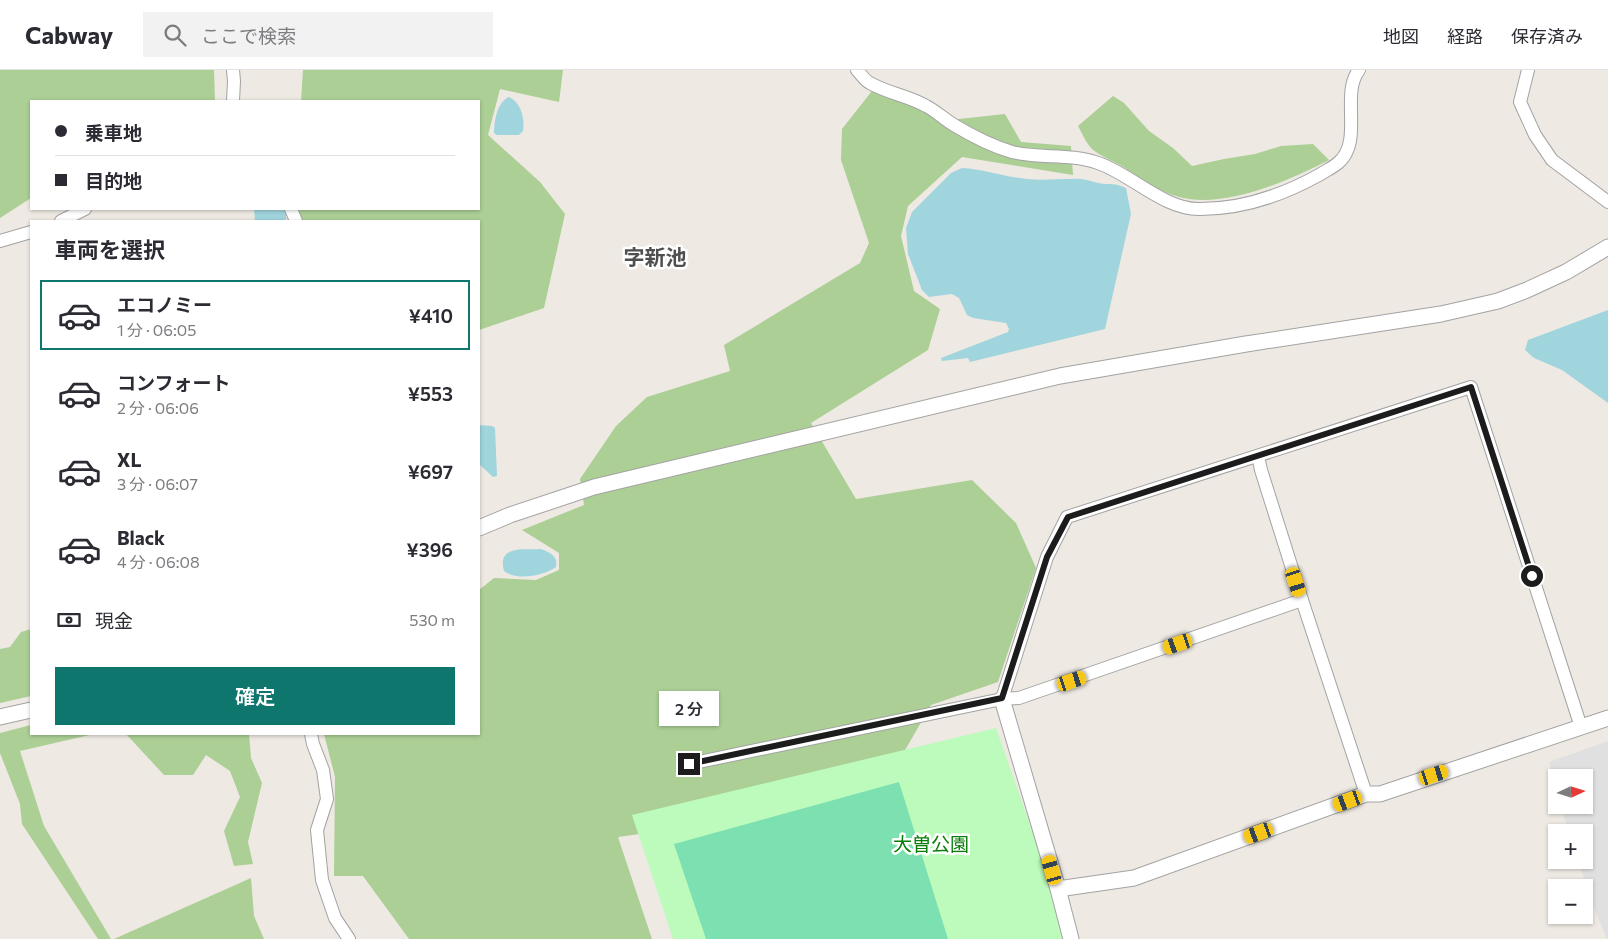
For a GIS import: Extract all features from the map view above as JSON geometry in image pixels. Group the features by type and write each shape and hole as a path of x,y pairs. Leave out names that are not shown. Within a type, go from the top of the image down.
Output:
{"street":[{"path":"233,70 233,100"},
{"path":"857,70 869,83 910,98 985,141 1019,153 1073,157 1099,163 1179,206 1200,209 1237,205 1269,197 1298,186 1339,162 1350,143 1351,97 1356,74 1359,70"},
{"path":"1528,70 1520,102 1535,135 1552,160 1608,202"},
{"path":"63,220 83,210"},
{"path":"0,241 30,232"},
{"path":"480,528 510,515 602,485 1060,376 1246,344 1441,314 1498,301 1566,272 1608,247"},
{"path":"1070,939 1058,889 1002,698 1047,557 1068,517 1471,387 1581,727"},
{"path":"1258,456 1302,600 1366,794"},
{"path":"689,764 1002,698 1019,698 1302,600"},
{"path":"0,717 30,710"},
{"path":"1058,889 1134,878 1366,794 1380,794 1608,718"},
{"path":"311,735 323,770 327,799 317,830 322,880 335,918 349,939"}],"green space":[{"path":"0,70 214,70 215,100 30,100 30,199 0,218"},
{"path":"303,70 563,70 559,102 500,89 488,135 540,182 565,214 544,308 480,330 480,220 292,220 293,210 480,210 480,100 301,100"},
{"path":"872,91 910,104 940,121 1005,114 1021,142 1071,146 1073,175 962,157 908,206 901,236 914,291 940,309 928,350 811,423 856,499 972,480 1016,523 1036,568 998,682 931,705 889,778 703,825 618,837 652,939 409,939 363,876 334,876 335,777 324,735 480,735 480,589 494,578 536,580 559,570 559,553 522,530 584,505 580,479 616,426 647,397 730,371 724,345 860,263 869,243 841,160 842,129"},
{"path":"1113,96 1124,103 1149,131 1173,148 1192,166 1255,154 1281,146 1313,144 1329,160 1276,184 1236,196 1197,200 1179,197 1151,185 1099,154 1088,144 1078,126"},
{"path":"30,629 30,696 0,703 0,649 10,647 21,632"},
{"path":"30,725 30,735 90,735 20,751 44,826 111,939 98,939 22,824 20,804 0,753 0,733"},
{"name":"大曽公園","path":"996,728 1070,939 673,939 632,815"},
{"path":"127,735 249,735 251,758 262,783 248,842 253,864 234,866 224,831 240,797 230,771 206,755 193,775 164,775"},
{"path":"899,782 948,939 706,939 674,844"},
{"path":"251,878 254,916 264,939 114,939"}],"shaded area":[{"path":"1608,741 1608,939 1593,905 1593,879 1584,879 1581,869 1593,869 1593,824 1566,824 1563,814 1593,814 1593,769 1551,769 1549,762"}],"water":[{"path":"509,97 517,103 521,111 523,131 519,135 497,135 494,133 497,112 505,99"},
{"path":"962,168 1027,179 1081,179 1126,188 1131,214 1105,329 970,362 968,358 942,361 941,358 1008,332 1009,329 1006,323 973,318 967,315 959,298 952,294 929,297 922,290 908,254 906,228 912,212 951,173"},
{"path":"254,210 285,210 286,212 286,220 255,220"},
{"path":"1608,310 1608,403 1562,370 1534,358 1525,350 1528,340"},
{"path":"480,425 495,428 497,476 493,477 480,465"},
{"path":"541,549 555,557 556,567 544,573 523,577 504,571 504,557 508,553 520,550"}],"district":[{"name":"字新池","path":"655,256"}],"route":[{"path":"689,764 1002,698 1047,557 1068,517 1471,387 1532,576"}]}
